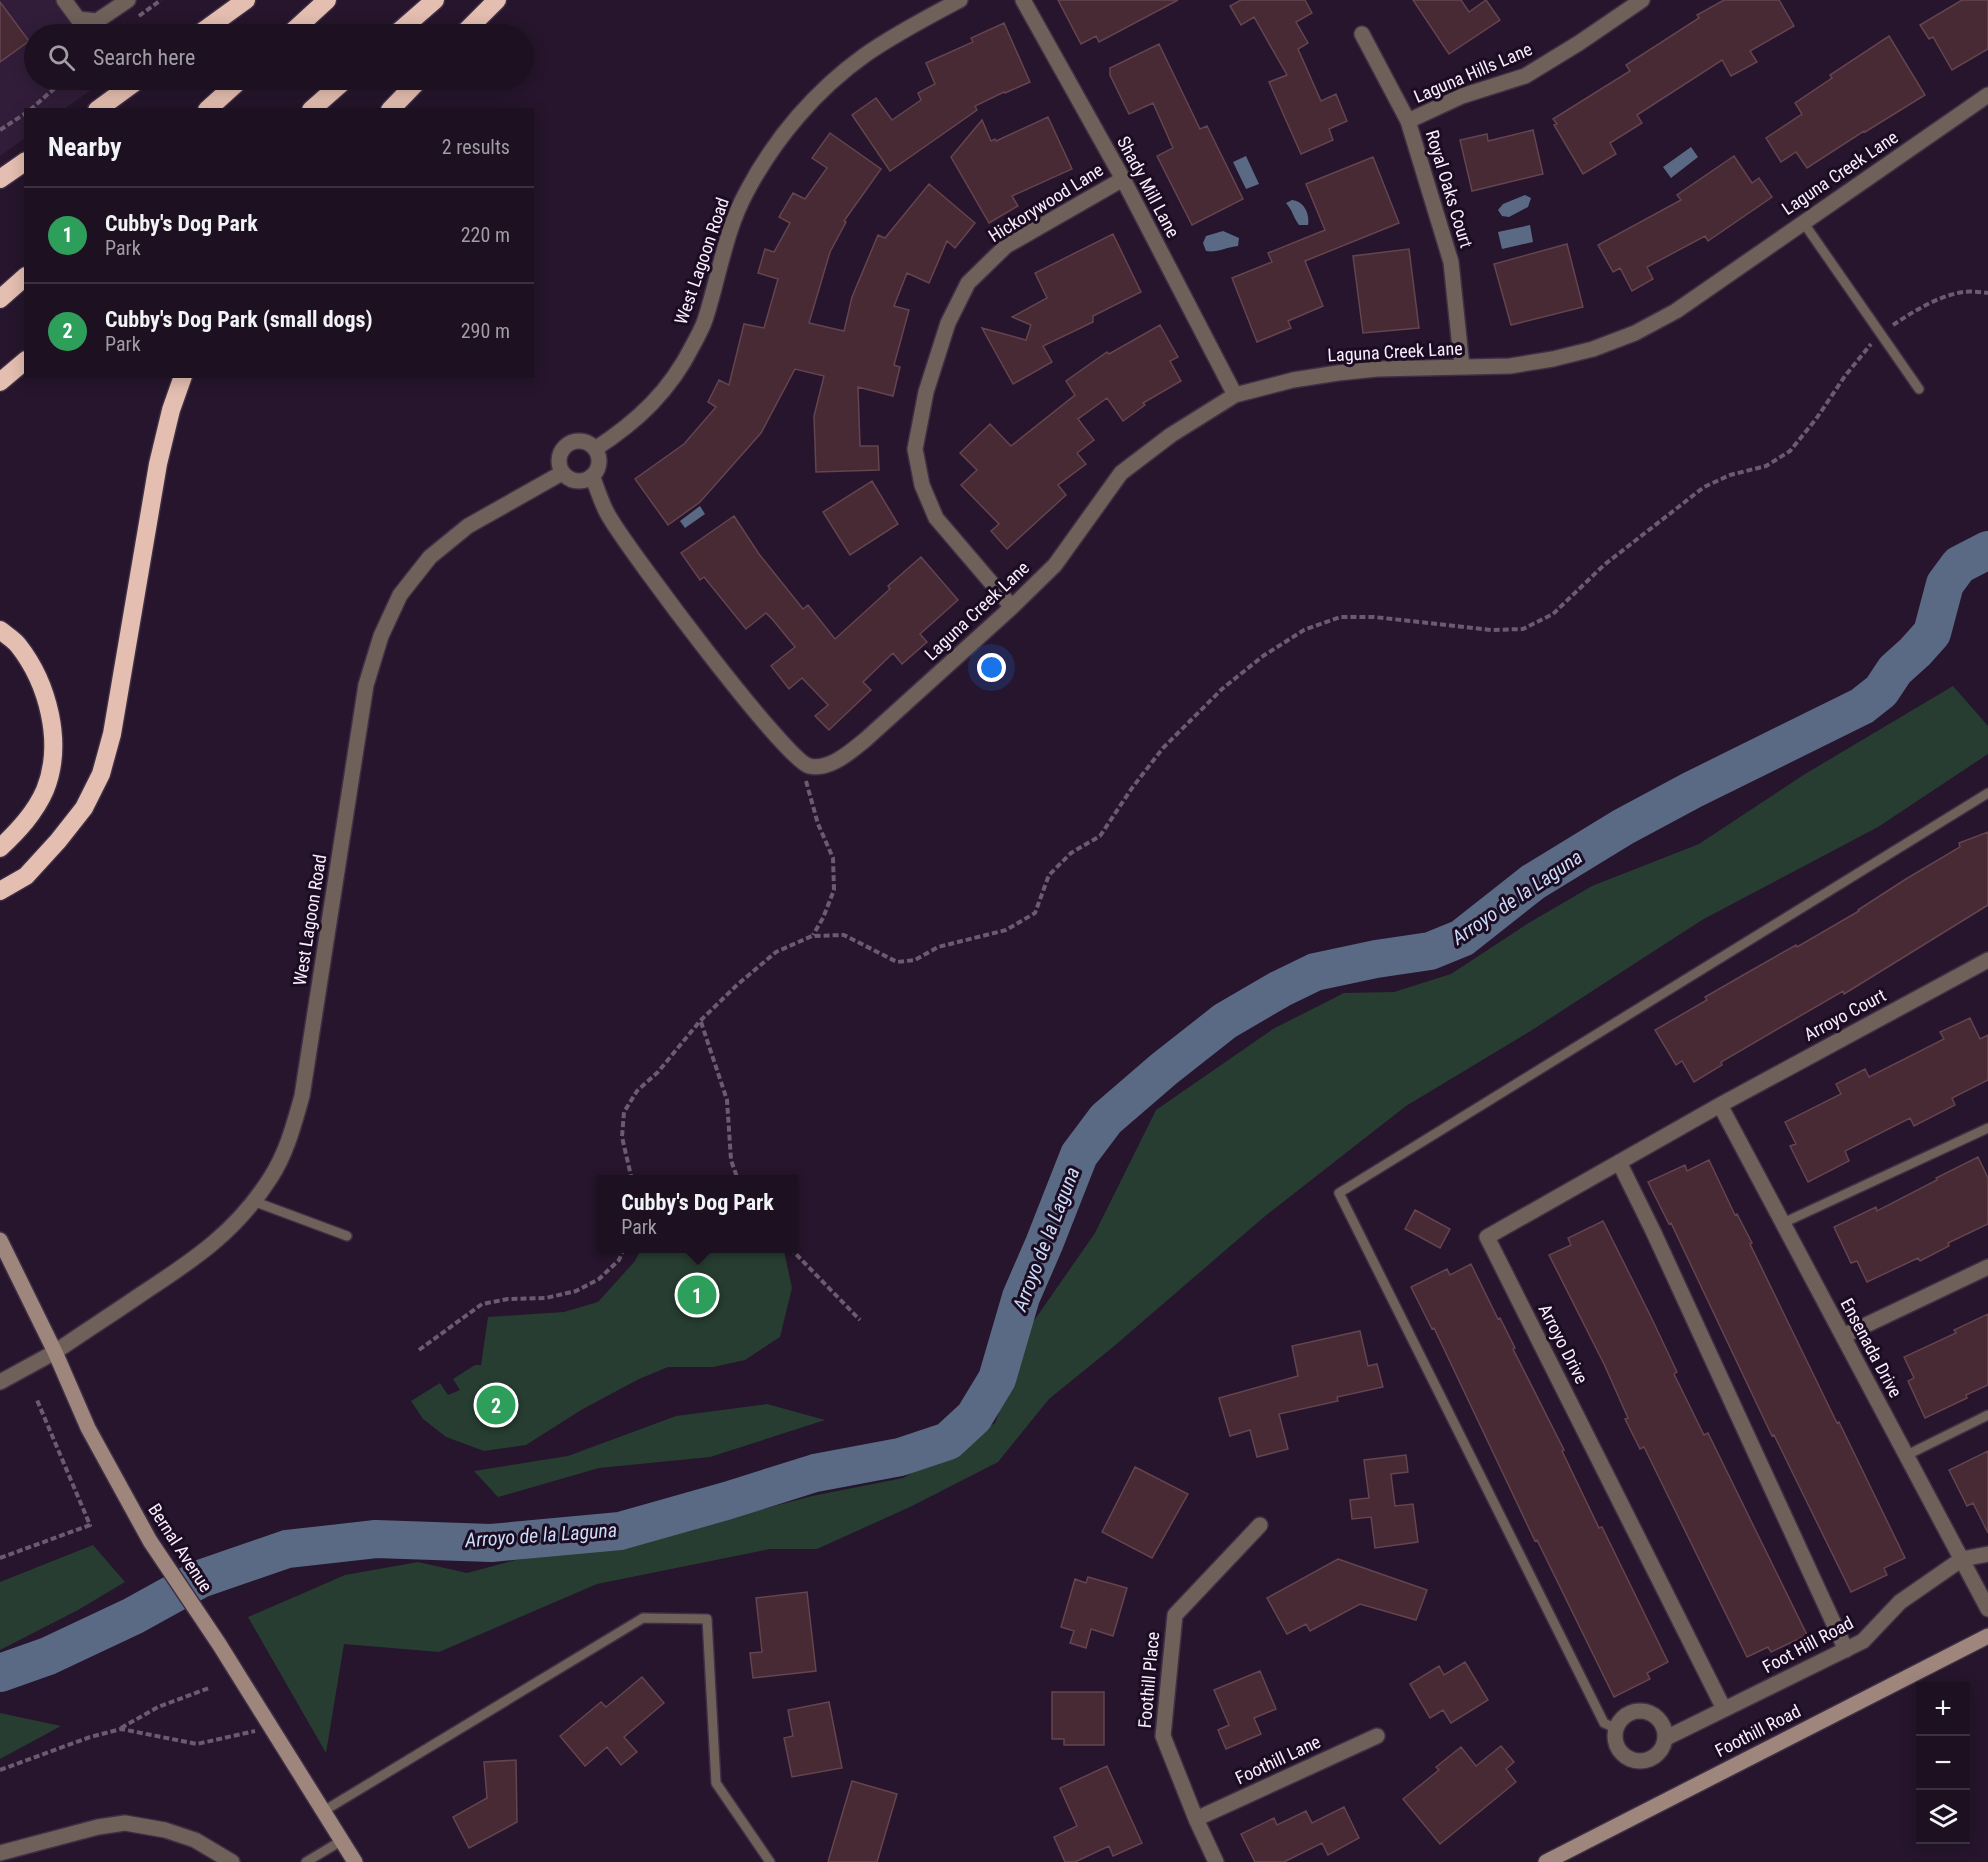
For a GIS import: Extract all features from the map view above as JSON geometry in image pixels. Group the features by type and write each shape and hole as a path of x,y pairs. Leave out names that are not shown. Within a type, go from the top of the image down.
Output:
{"highway":[{"path":"213,24 246,0"},
{"path":"301,24 327,0"},
{"path":"407,24 435,0"},
{"path":"473,24 498,0"},
{"path":"100,108 124,90"},
{"path":"209,108 229,90"},
{"path":"312,108 333,90"},
{"path":"392,108 409,90"},
{"path":"0,179 24,162"},
{"path":"0,299 24,278"},
{"path":"0,382 24,362"},
{"path":"0,891 26,876 58,841 84,808 101,774 112,734 158,464 171,410 182,378"},
{"path":"0,630 17,644 39,679 50,714 54,752 45,789 26,823 0,848"}],"main road":[{"name":"Bernal Avenue","path":"0,1240 55,1352 88,1428 150,1541 219,1644 355,1862"},
{"name":"Foothill Road","path":"1546,1862 1988,1636"}],"street":[{"path":"64,0 78,19 97,21 128,0"},
{"name":"West Lagoon Road","path":"595,449 618,434 655,402 683,366 704,322 729,232 746,192 771,150 800,114 830,84 865,55 960,0"},
{"name":"Shady Mill Lane","path":"1023,0 1123,178 1235,395"},
{"name":"Laguna Hills Lane","path":"1408,121 1462,96 1525,76 1642,0"},
{"name":"Royal Oaks Court","path":"1362,34 1408,121 1451,262 1462,367"},
{"name":"Laguna Creek Lane","path":"809,766 828,765 842,758 1012,607 1055,565 1121,473 1171,435 1235,395 1293,380 1338,373 1377,369 1510,366 1593,349 1635,333 1676,311 1988,95"},
{"name":"Hickorywood Lane","path":"1012,607 936,518 922,485 915,448 926,392 948,323 968,283 1006,246 1123,178"},
{"path":"579,440 587,442 595,449 599,462 592,476 582,481 575,481 562,473 558,457 563,447 579,440"},
{"name":"West Lagoon Road","path":"0,1382 55,1352 188,1264 217,1241 245,1213 271,1176 289,1142 302,1096 366,685 381,636 400,595 430,557 468,526 562,473"},
{"path":"592,476 608,517 663,592 776,736 795,757 809,766"},
{"name":"Arroyo Court","path":"1720,1105 1988,960"},
{"name":"Arroyo Drive","path":"1720,1105 1487,1237 1724,1709"},
{"name":"Ensenada Drive","path":"1720,1105 1988,1609"},
{"path":"1619,1162 1846,1650"},
{"path":"1843,1336 1988,1267"},
{"name":"Foothill Place","path":"1216,1862 1196,1820 1163,1736 1175,1615 1260,1525"},
{"name":"Foot Hill Road","path":"1617,1729 1614,1737 1622,1756 1641,1762 1659,1754 1666,1738 1863,1641 1900,1602 1962,1559 1988,1554"},
{"path":"1617,1729 1621,1719 1639,1710 1645,1711 1658,1717 1666,1738"},
{"name":"Foothill Lane","path":"1196,1820 1377,1736"},
{"path":"0,1853 98,1827 125,1823 165,1830 195,1840 232,1862"}],"lane":[{"path":"1803,222 1919,389"},
{"path":"1617,1729 1604,1723 1339,1193 1988,793"},
{"path":"1783,1223 1988,1128"},
{"path":"253,1201 347,1236"},
{"path":"1907,1455 1988,1415"},
{"path":"322,1812 643,1618 707,1619 716,1783 770,1862"},
{"path":"306,1862 341,1841"}],"path":[{"path":"32,108 53,90"},
{"path":"0,130 24,114"},
{"path":"631,1175 622,1137 624,1112 638,1091 658,1072 700,1021 776,952 813,936 844,935 897,962 915,960 938,947 1006,930 1035,913 1049,875 1071,853 1100,836 1132,788 1163,748 1222,689 1263,656 1304,630 1340,617 1374,616 1491,630 1523,629 1553,614 1604,565 1704,487 1730,475 1766,466 1790,452 1845,376 1880,334 1912,312 1941,299 1965,292 1988,293"},
{"path":"809,766 806,780 819,824 833,858 834,890 813,936"},
{"path":"700,1021 728,1100 731,1160 737,1175"},
{"path":"419,1350 482,1304 508,1299 546,1298 576,1291 599,1279 619,1260 622,1253"},
{"path":"795,1253 861,1320"},
{"path":"0,1558 90,1525 37,1400"},
{"path":"0,1770 90,1737 121,1729 158,1707 209,1688"},
{"path":"121,1729 196,1744 270,1728"}],"shaded area":[{"path":"0,0 54,0 72,24 24,24 24,90 91,90 65,108 24,108 24,139 0,156"}],"green space":[{"path":"1953,686 1988,726 1988,754 1878,827 1702,920 1529,1032 1406,1106 1264,1217 1049,1399 998,1462 912,1506 817,1549 770,1549 597,1584 439,1652 344,1644 326,1753 248,1617 345,1575 418,1562 467,1573 516,1560 619,1547 812,1496 903,1478 995,1423 1031,1325 1095,1233 1156,1110 1273,1029 1344,993 1394,992 1451,974 1527,924 1592,886 1699,844 1805,774"},
{"path":"639,1253 784,1253 792,1288 780,1337 745,1360 713,1367 668,1367 639,1379 581,1410 526,1445 484,1451 446,1437 423,1419 411,1401 440,1383 448,1395 460,1390 453,1379 475,1365 481,1365 488,1317 564,1312 598,1302 635,1261"},
{"path":"767,1404 825,1420 710,1457 599,1468 498,1497 474,1471 568,1456 676,1416"},
{"path":"93,1545 125,1582 78,1610 0,1650 0,1582"},
{"path":"0,1713 61,1726 0,1759"}],"water":[{"path":"1691,147 1698,157 1671,178 1663,167"},
{"path":"1246,156 1259,184 1246,189 1233,162"},
{"path":"1525,195 1531,198 1528,207 1509,217 1502,216 1498,210 1503,204"},
{"path":"1292,200 1300,203 1305,209 1308,225 1299,225 1297,222 1286,203"},
{"path":"1530,225 1533,242 1502,249 1498,232"},
{"path":"1223,231 1239,238 1238,246 1206,251 1203,243 1206,236"},
{"path":"700,506 705,514 685,528 680,521"}],"building":[{"path":"1058,0 1178,0 1099,42 1096,36 1081,44"},
{"path":"1241,0 1305,0 1312,13 1296,22 1308,43 1298,49 1321,101 1336,94 1347,121 1329,129 1333,140 1301,154 1269,82 1287,75 1254,17 1241,25 1230,6"},
{"path":"1413,0 1461,0 1469,12 1486,0 1500,20 1449,54"},
{"path":"1724,0 1779,0 1794,26 1750,51 1757,62 1731,76 1722,60 1637,115 1642,123 1610,143 1616,154 1583,174 1554,125 1557,124 1553,119 1630,71 1626,65 1699,18 1697,15"},
{"path":"1962,0 1988,0 1988,49 1952,70 1933,37 1929,39 1920,25"},
{"path":"0,2 24,34 24,45 0,62"},
{"path":"1004,23 1030,82 975,106 977,110 890,171 852,115 876,98 892,120 921,100 918,93 935,84 926,63 973,42 971,38"},
{"path":"1889,36 1925,95 1807,168 1796,152 1781,162 1766,138 1802,114 1795,103 1832,78 1830,75"},
{"path":"1159,44 1200,129 1207,126 1243,199 1192,225 1157,156 1173,148 1153,103 1129,114 1110,75 1110,68"},
{"path":"1048,117 1072,169 1012,196 1018,206 989,223 951,157 982,120 991,141 995,139 996,141"},
{"path":"1533,130 1543,174 1472,191 1460,140 1487,134 1488,141"},
{"path":"830,133 881,169 844,221 846,222 830,252 809,323 844,331 852,297 878,235 885,238 929,184 975,223 955,248 947,241 929,283 907,273 894,306 909,310 894,365 900,367 893,396 858,387 860,446 878,446 879,470 816,472 814,416 824,376 795,369 761,433 700,502 668,525 635,479 684,444 716,407 708,402 719,380 729,385 744,324 764,328 778,279 758,273 765,249 774,252 790,223 779,217 793,193 805,199 827,168 812,158"},
{"path":"1734,156 1752,183 1759,178 1772,197 1708,241 1705,236 1647,267 1653,279 1632,291 1620,268 1613,272 1598,245 1681,200 1677,195"},
{"path":"1373,157 1399,223 1305,261 1323,306 1288,321 1291,328 1257,342 1232,278 1272,262 1268,253 1325,230 1306,184"},
{"path":"1113,234 1141,292 1093,316 1093,322 1043,346 1052,362 1013,384 982,328 1026,340 1031,325 1012,317 1047,298 1035,273"},
{"path":"1567,244 1583,307 1511,325 1494,264"},
{"path":"1409,249 1419,328 1363,333 1353,256"},
{"path":"1160,325 1178,357 1170,361 1181,381 1143,403 1145,405 1123,421 1107,398 1078,419 1094,440 1077,453 1086,464 1058,485 1066,495 1007,549 991,531 999,524 961,485 977,470 960,453 990,424 1011,446 1075,395 1066,381 1107,352 1109,354"},
{"path":"872,481 898,524 850,555 823,512"},
{"path":"734,516 759,554 803,609 808,605 835,639 921,557 958,600 920,634 927,642 902,664 893,653 863,682 871,690 829,730 815,716 828,705 802,678 789,689 771,666 795,647 773,620 766,613 746,629 704,577 700,580 681,553"},
{"path":"1988,832 1988,905 1844,994 1843,991 1721,1062 1722,1065 1694,1082 1682,1061 1676,1065 1655,1030 1707,1000 1705,997 1859,911 1906,879 1960,847 1959,843"},
{"path":"1970,1018 1980,1039 1988,1035 1988,1080 1952,1098 1955,1105 1914,1126 1910,1118 1845,1151 1849,1161 1808,1182 1790,1146 1796,1144 1785,1122 1841,1094 1836,1084 1865,1069 1869,1077 1944,1039 1940,1032"},
{"path":"1978,1157 1988,1178 1988,1224 1948,1243 1949,1246 1920,1261 1918,1258 1867,1282 1857,1261 1851,1263 1834,1227 1876,1207 1877,1211"},
{"path":"1709,1160 1735,1215 1737,1214 1752,1243 1750,1244 1905,1558 1884,1568 1887,1575 1851,1592 1774,1435 1772,1436 1671,1223 1669,1224 1648,1182 1685,1165 1687,1171"},
{"path":"1415,1210 1450,1229 1440,1248 1405,1229"},
{"path":"1603,1221 1652,1319 1677,1372 1674,1374 1704,1435 1708,1433 1807,1635 1771,1652 1768,1647 1747,1657 1644,1447 1640,1449 1625,1419 1628,1418 1604,1364 1549,1255 1571,1245 1568,1238"},
{"path":"1471,1264 1515,1348 1513,1349 1564,1450 1562,1451 1599,1528 1602,1527 1668,1662 1647,1673 1650,1679 1614,1697 1537,1540 1535,1541 1434,1328 1432,1329 1411,1287 1447,1269 1450,1275"},
{"path":"1988,1314 1988,1385 1925,1418 1908,1381 1914,1378 1904,1357 1956,1333 1954,1330"},
{"path":"1360,1331 1368,1366 1377,1364 1383,1387 1337,1397 1338,1401 1279,1414 1288,1449 1257,1457 1250,1430 1230,1436 1219,1398 1298,1376 1292,1346"},
{"path":"1988,1451 1988,1533 1973,1503 1967,1506 1949,1470"},
{"path":"1406,1455 1408,1472 1391,1474 1395,1506 1413,1504 1418,1542 1375,1548 1371,1517 1352,1519 1350,1500 1369,1498 1364,1460"},
{"path":"1135,1467 1188,1494 1152,1558 1102,1532"},
{"path":"1338,1559 1427,1590 1416,1620 1360,1604 1310,1631 1306,1624 1287,1634 1267,1598"},
{"path":"1088,1577 1127,1588 1113,1636 1091,1629 1086,1648 1070,1643 1074,1631 1061,1627 1075,1579 1086,1583"},
{"path":"807,1592 816,1671 753,1678 750,1653 762,1652 756,1598"},
{"path":"1465,1662 1488,1700 1451,1723 1443,1710 1430,1718 1410,1684 1439,1666 1444,1675"},
{"path":"1260,1671 1276,1709 1254,1718 1261,1734 1226,1749 1218,1730 1229,1725 1214,1690"},
{"path":"642,1677 664,1703 624,1737 637,1752 621,1765 607,1747 585,1766 560,1736 601,1702 606,1707"},
{"path":"1052,1692 1104,1692 1104,1745 1064,1745 1064,1739 1052,1739"},
{"path":"829,1702 842,1768 792,1777 784,1738 793,1736 788,1710"},
{"path":"1501,1746 1514,1762 1506,1769 1516,1782 1440,1844 1403,1799 1439,1770 1436,1767 1461,1747 1476,1766"},
{"path":"516,1760 517,1822 469,1848 453,1817 487,1798 484,1762"},
{"path":"1107,1766 1142,1843 1113,1856 1109,1846 1075,1862 1065,1862 1054,1837 1077,1826 1060,1788"},
{"path":"852,1781 897,1794 877,1862 828,1862"},
{"path":"1344,1807 1359,1838 1328,1855 1322,1843 1284,1862 1255,1862 1241,1834 1274,1818 1277,1825 1306,1811 1312,1823"}],"waterway":[{"name":"Arroyo de la Laguna","path":"0,1673 48,1656 133,1616 200,1579 287,1549 376,1539 491,1543 620,1531 815,1473 900,1457 948,1441 974,1417 997,1379 1021,1297 1079,1155 1106,1119 1164,1069 1225,1021 1280,989 1315,972 1376,959 1430,951 1462,938 1533,882 1623,827 1692,790 1862,706 1881,691 1895,670 1932,633 1945,584 1959,565 1988,550"}],"place":[{"name":"Cubby's Dog Park","path":"697,1295"},
{"name":"Cubby's Dog Park (small dogs)","path":"496,1405"}]}
